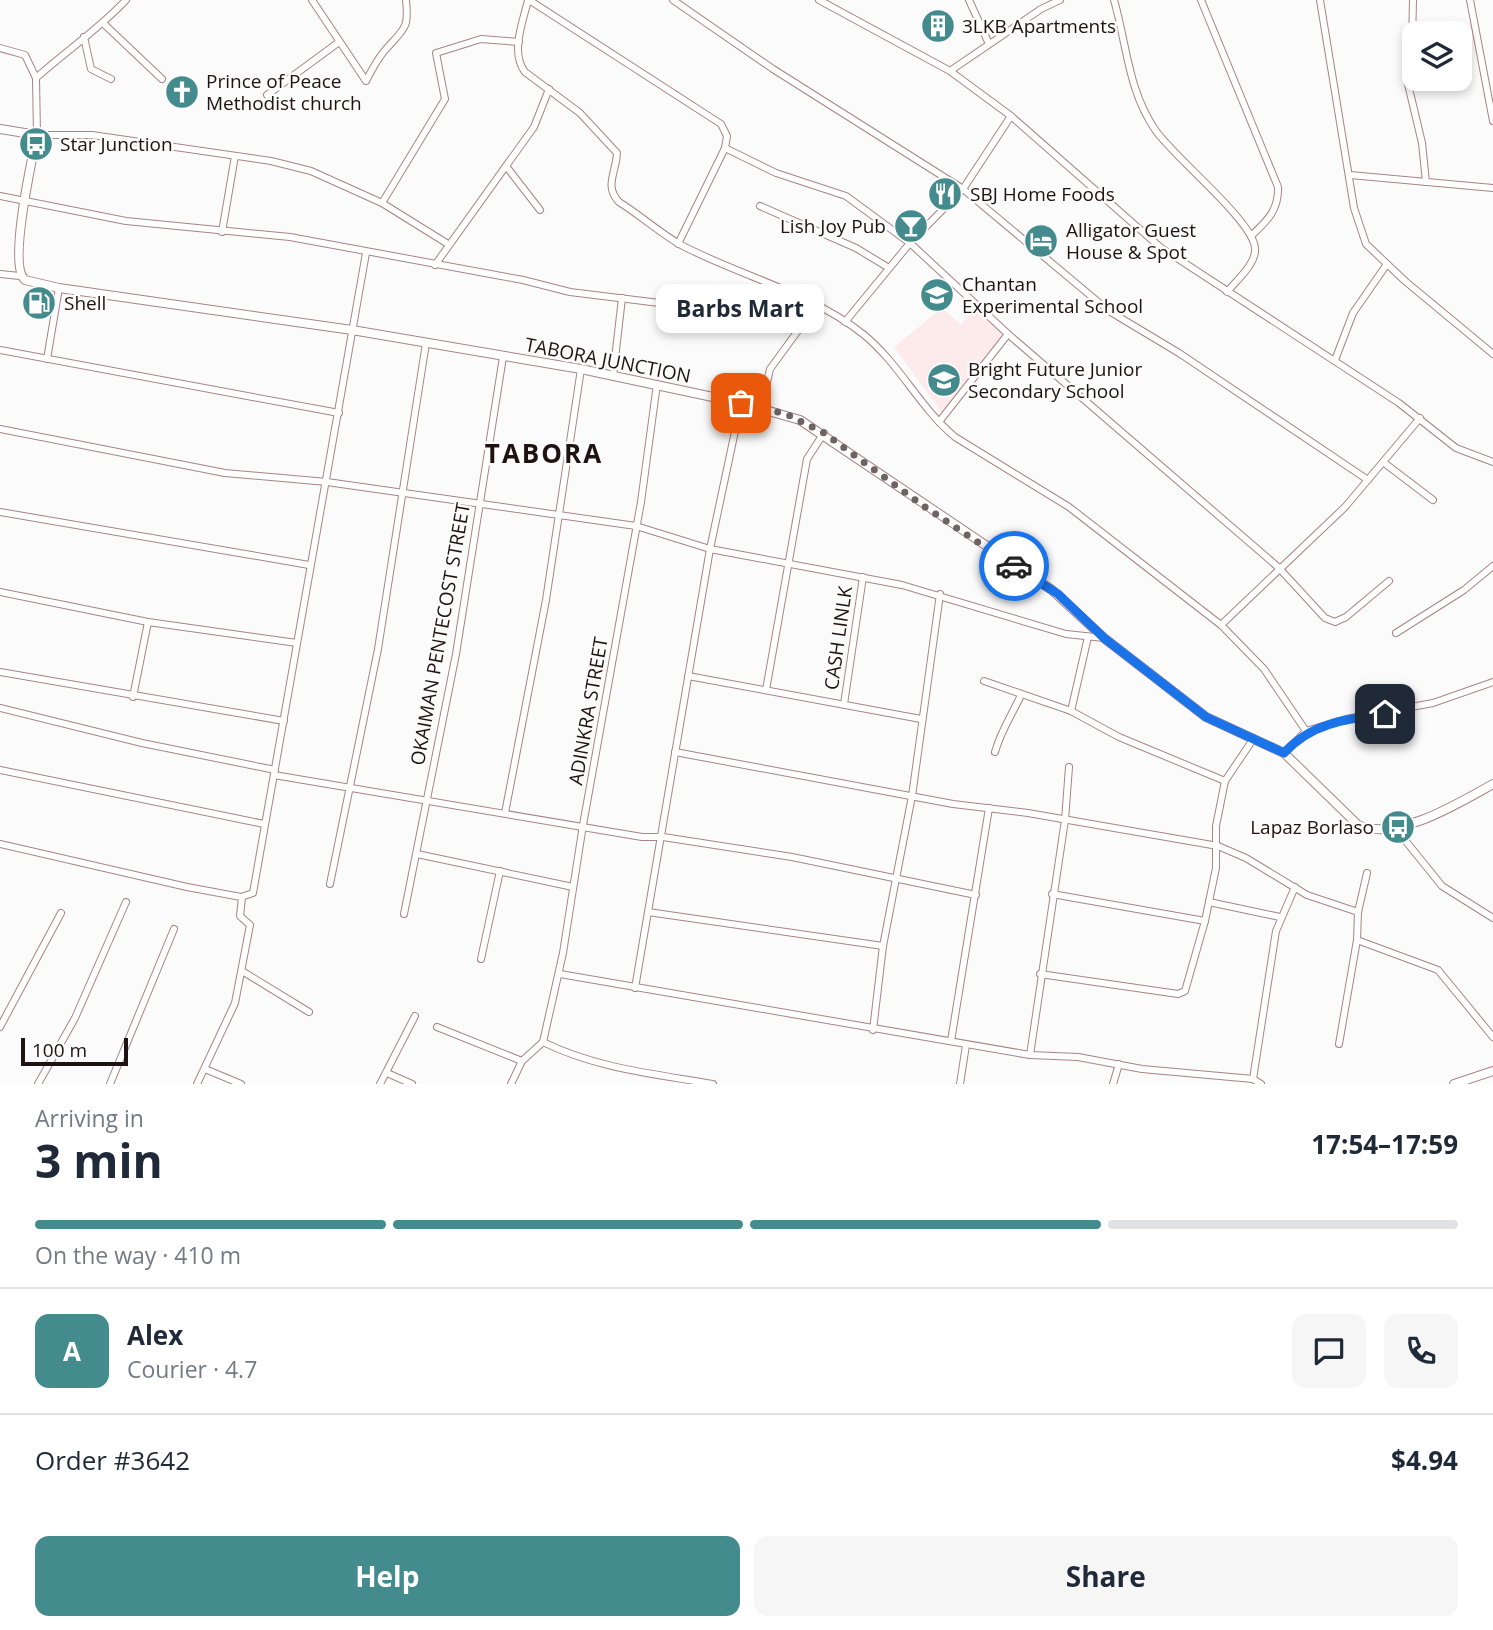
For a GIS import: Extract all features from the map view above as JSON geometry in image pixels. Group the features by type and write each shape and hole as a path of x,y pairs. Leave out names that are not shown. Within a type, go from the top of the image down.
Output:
{"street":[{"path":"36,78 84,37 104,24 126,0"},
{"path":"312,0 366,81 386,48 404,31 408,21 406,0"},
{"path":"678,244 725,148 727,136 717,119 529,0 519,42 519,64 525,72 580,113 618,153 610,185 611,194 678,244 817,306 845,322 892,360 939,422 954,437 1069,507 1221,625 1264,669 1306,732"},
{"path":"673,0 773,69 963,189 1109,311 1179,353 1368,480"},
{"path":"819,0 950,71 1011,116 1160,247 1335,360 1420,418 1456,448 1493,462"},
{"path":"968,0 989,44"},
{"path":"1037,0 1041,9"},
{"path":"950,71 1041,9 1060,0"},
{"path":"1114,0 1133,86 1145,114 1194,174 1239,217 1251,236 1255,252 1227,292"},
{"path":"1201,0 1278,187 1276,207 1268,220 1251,236"},
{"path":"1320,0 1354,208 1366,244 1493,354"},
{"path":"1413,0 1412,43 1407,80 1422,144 1426,182"},
{"path":"1471,0 1493,121"},
{"path":"104,24 162,79"},
{"path":"84,37 91,69 111,79"},
{"path":"382,204 445,99 436,53 481,39 519,42"},
{"path":"267,94 339,42"},
{"path":"0,48 25,55 36,78 37,135 25,199 19,249 20,276 0,274"},
{"path":"435,265 534,127 549,89"},
{"path":"845,322 910,243 963,189 1011,116"},
{"path":"0,129 37,135 92,135 235,156 311,171 382,204 448,244"},
{"path":"725,148 776,173 833,190 866,209 910,243 1008,334 1278,567 1314,610 1335,622 1346,617 1389,581"},
{"path":"222,232 235,156"},
{"path":"506,166 540,210"},
{"path":"1350,175 1493,188"},
{"path":"0,196 126,221 290,237 523,280 570,292 684,306"},
{"path":"760,206 856,248 889,268"},
{"path":"0,844 242,899 253,893 366,253"},
{"path":"1335,360 1353,313 1387,264"},
{"name":"TABORA JUNCTION","path":"20,276 59,288 352,330 581,369 741,403 800,420 824,433 925,507 1052,590 1104,638 1206,717 1284,753 1358,825 1370,830 1395,829"},
{"path":"47,359 59,288"},
{"path":"613,376 622,298"},
{"path":"761,408 770,369 817,306"},
{"path":"939,422 1008,334"},
{"path":"330,884 378,649 426,343"},
{"path":"0,350 339,413"},
{"name":"OKAIMAN PENTECOST STREET","path":"404,915 456,654 503,357"},
{"path":"505,813 539,636 581,369"},
{"name":"ADINKRA STREET","path":"543,1042 559,974 636,526 657,384"},
{"path":"635,988 663,837 710,548 741,403"},
{"path":"1221,625 1278,567 1332,520 1420,418"},
{"path":"0,429 225,473 327,482 636,526 710,548 940,594 1066,634 1104,638"},
{"path":"766,690 786,565 807,459 824,433"},
{"path":"1383,461 1433,500"},
{"path":"0,512 309,565"},
{"path":"1396,633 1464,590 1493,566"},
{"name":"CASH LINLK","path":"844,704 863,577"},
{"path":"0,592 148,622 297,643"},
{"path":"873,1030 883,946 912,796 940,594"},
{"path":"133,697 148,622"},
{"path":"1071,711 1088,637"},
{"path":"0,672 284,721"},
{"path":"688,676 921,719"},
{"path":"984,681 1071,711 1119,737 1225,781"},
{"path":"1284,753 1306,732 1346,719 1433,703 1493,682"},
{"path":"995,752 1002,727 1012,716 1021,695"},
{"path":"0,708 142,743 351,788 642,837 663,837 753,850 898,877 976,895"},
{"path":"1040,974 1182,994 1187,988 1209,902 1218,846 1216,826 1225,781 1254,738"},
{"path":"675,752 912,796 1218,846 1307,895 1359,912"},
{"path":"1030,1055 1065,820 1069,767"},
{"path":"0,770 264,824"},
{"path":"1493,784 1465,800 1395,829 1442,886 1493,918"},
{"path":"951,1041 989,808"},
{"path":"417,855 573,887"},
{"path":"481,959 500,871"},
{"path":"1339,1044 1367,873"},
{"path":"1253,1079 1280,917 1295,887"},
{"path":"1052,894 1205,921"},
{"path":"197,1084 236,1003 250,925 240,913 242,899"},
{"path":"38,1084 75,1017 126,902"},
{"path":"1209,902 1280,917"},
{"path":"648,912 883,946"},
{"path":"0,1027 61,914"},
{"path":"110,1084 174,929"},
{"path":"1357,940 1438,970 1493,1037"},
{"path":"242,971 309,1012"},
{"path":"559,974 966,1045 1030,1055 1078,1057 1205,1076 1253,1079 1261,1084"},
{"path":"380,1084 415,1016"},
{"path":"437,1027 523,1060"},
{"path":"511,1084 523,1060 543,1042 567,1054 597,1063 713,1084"},
{"path":"960,1084 966,1045"},
{"path":"1113,1084 1119,1064"},
{"path":"205,1069 241,1084"},
{"path":"1454,1084 1493,1071"},
{"path":"387,1073 412,1084"}],"shaded area":[{"name":"Bright Future Junior Secondary School","path":"942,308 961,325 975,308 1005,335 943,414 894,347"}],"way so far":[{"path":"741,403 786,414 824,433 925,507 1014,566"}],"place":[{"name":"3LKB Apartments","path":"938,26"},
{"name":"Prince of Peace Methodist church","path":"182,92"},
{"name":"Star Junction","path":"36,144"},
{"name":"SBJ Home Foods","path":"945,194"},
{"name":"Lish Joy Pub","path":"911,226"},
{"name":"Alligator Guest House & Spot","path":"1041,241"},
{"name":"Chantan Experimental School","path":"937,295"},
{"name":"Shell","path":"39,303"},
{"name":"Bright Future Junior Secondary School","path":"944,380"},
{"name":"Barbs Mart","path":"741,403"},
{"name":"Lapaz Borlaso","path":"1398,827"}],"district":[{"name":"TABORA","path":"544,454"}],"route":[{"path":"1014,566 1058,594 1104,638 1206,717 1284,753 1306,732 1346,719 1385,714"}]}
